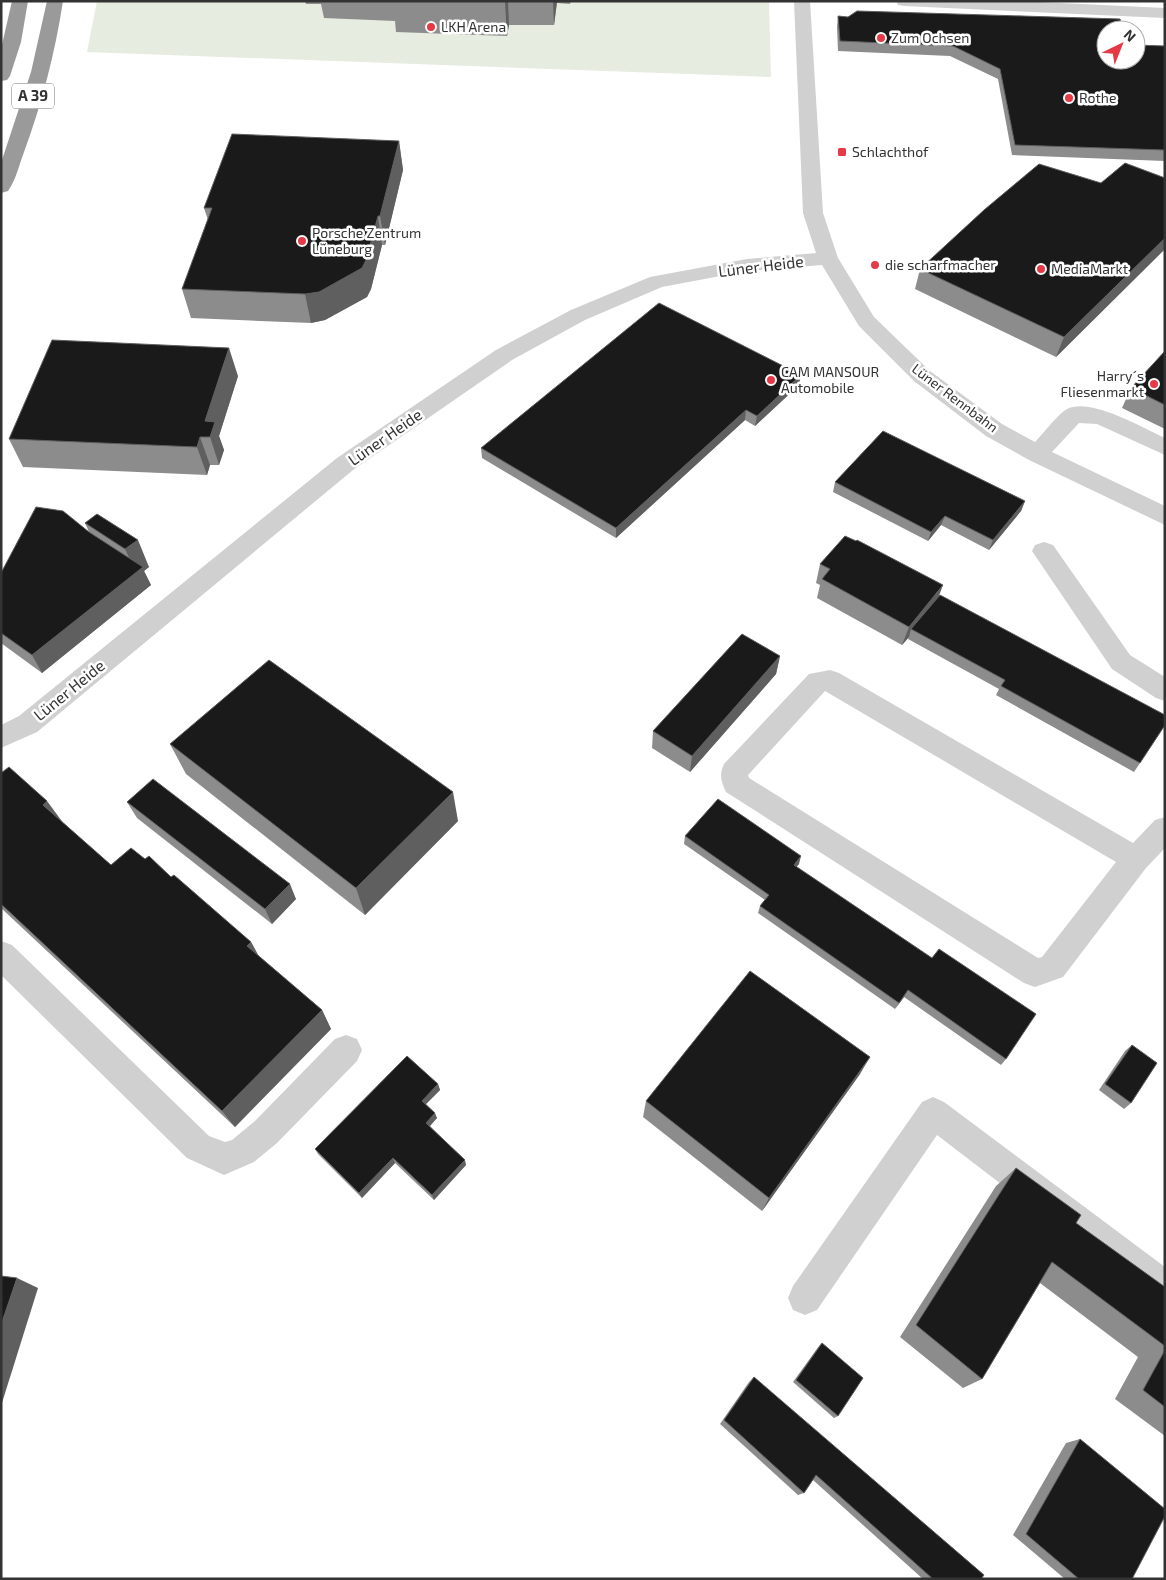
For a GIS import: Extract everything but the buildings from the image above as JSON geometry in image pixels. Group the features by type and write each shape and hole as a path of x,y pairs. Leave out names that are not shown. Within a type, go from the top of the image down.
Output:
{"highway":[{"name":"A 39","path":"1,76 12,42 20,1"},
{"name":"A 39","path":"1,187 18,147 35,91 48,41 55,1"}],"street":[{"name":"Lüner Rennbahn","path":"802,1 813,213 828,258 866,321 922,376 994,430 1037,454 1165,516"},
{"path":"904,1 1165,13"},
{"name":"Lüner Heide","path":"1,736 28,724 345,464 504,354 578,315 657,282 747,265 828,258"},
{"path":"1037,454 1074,415 1101,417 1165,447"},
{"path":"1044,551 1121,662 1165,691"},
{"path":"1136,859 830,680 818,681 734,772 736,784 1035,973 1052,967 1136,859 1165,829"},
{"path":"1,956 198,1147 224,1158 243,1151 266,1132 346,1050"},
{"path":"805,1298 934,1113 1165,1288"}],"shaded area":[{"name":"LKH Arena","path":"97,1 769,1 771,77 87,52"}],"place":[{"name":"LKH Arena","path":"431,27"},
{"name":"Zum Ochsen","path":"881,38"},
{"name":"Rothe","path":"1069,98"},
{"name":"Schlachthof","path":"842,152"},
{"name":"Porsche Zentrum Lüneburg","path":"302,241"},
{"name":"die scharfmacher","path":"875,265"},
{"name":"MediaMarkt","path":"1041,269"},
{"name":"CAM MANSOUR Automobile","path":"771,380"},
{"name":"Harry´s Fliesenmarkt","path":"1154,384"}]}
